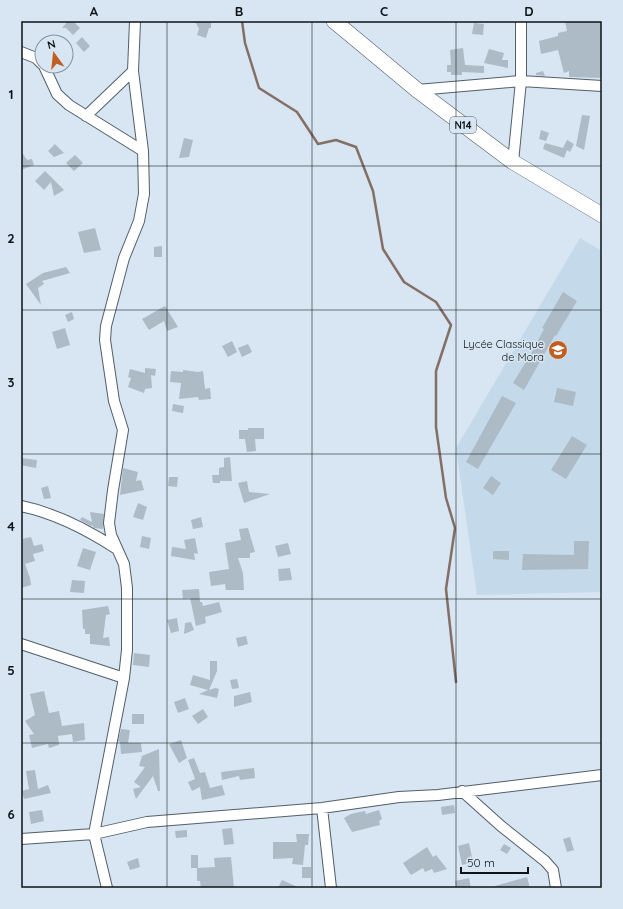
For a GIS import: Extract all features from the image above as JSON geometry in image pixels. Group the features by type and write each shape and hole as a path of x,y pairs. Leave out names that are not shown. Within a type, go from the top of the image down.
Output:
{"highway":[{"name":"N14","path":"334,21 417,90 513,162 602,214"}],"street":[{"path":"107,888 94,834 124,678 127,650 128,588 124,564 111,536 110,512 123,430 114,401 105,340 106,326 124,258 139,221 144,194 143,151 133,71 135,21"},
{"path":"513,162 521,81 521,21"},
{"path":"21,52 34,57"},
{"path":"86,116 133,71"},
{"path":"47,74 57,94 86,116 143,151"},
{"path":"417,90 521,81 602,86"},
{"path":"21,506 37,509 93,533 117,549"},
{"path":"21,644 124,678"},
{"path":"21,839 94,834 147,822 322,808 399,797 438,796 462,791 602,775"},
{"path":"462,791 501,826 545,861 553,870 556,888"},
{"path":"322,808 331,888"}],"shaded area":[{"name":"Lycée Classique de Mora","path":"580,238 602,251 602,592 477,595 456,448"}],"building":[{"path":"68,21 73,21 80,28 72,34 66,28 62,28"},
{"path":"195,21 211,21 211,28 209,28 206,38 197,35 199,29"},
{"path":"565,21 600,21 602,28 602,78 569,77 569,71 564,73 558,50 541,54 539,41 558,36 558,33 567,31"},
{"path":"474,23 484,24 483,35 472,34"},
{"path":"82,37 90,46 84,52 76,43"},
{"path":"463,48 465,65 484,66 484,73 462,72 462,75 451,75 451,72 447,72 447,65 451,65 450,50"},
{"path":"489,49 504,53 502,60 508,60 508,68 484,63"},
{"path":"543,71 545,76 536,75 536,73"},
{"path":"582,115 590,116 584,150 576,146"},
{"path":"541,130 549,133 546,141 539,139"},
{"path":"184,138 193,140 189,157 179,158"},
{"path":"567,140 574,144 570,152 567,150 564,158 543,149 545,143 563,148"},
{"path":"55,144 64,153 54,157 48,151"},
{"path":"21,151 27,160 32,159 34,165 21,170"},
{"path":"75,155 83,163 74,171 66,163"},
{"path":"45,171 64,190 54,196 51,182 44,190 35,181"},
{"path":"95,228 101,250 84,253 78,232"},
{"path":"162,246 162,257 154,257 154,247"},
{"path":"66,267 70,273 42,281 44,284 38,288 41,305 26,284 43,273"},
{"path":"563,292 577,301 556,336 555,335 524,390 513,383 532,352 544,329 542,328"},
{"path":"165,306 178,327 167,331 164,321 149,330 142,319"},
{"path":"72,312 74,319 68,322 65,315"},
{"path":"65,328 70,345 57,349 52,332"},
{"path":"232,341 237,352 228,357 222,346"},
{"path":"248,344 252,352 242,357 238,348"},
{"path":"145,368 156,369 155,376 151,375 152,388 145,389 144,393 128,387 131,378 128,377 130,369 145,373"},
{"path":"183,370 198,372 203,371 205,389 210,388 211,399 199,400 198,397 179,399 181,383 170,382 171,371 183,372"},
{"path":"557,388 576,392 573,406 554,402"},
{"path":"502,396 516,403 478,469 466,462"},
{"path":"173,404 184,406 183,413 172,411"},
{"path":"248,428 264,428 264,439 255,439 256,451 247,452 245,439 239,439 239,430 248,430"},
{"path":"572,436 587,445 566,479 551,470"},
{"path":"230,457 232,481 220,481 220,483 213,483 212,475 219,475 219,468 224,467 224,458"},
{"path":"21,458 37,460 36,468 21,465"},
{"path":"123,468 138,472 136,481 141,480 144,490 120,495"},
{"path":"491,476 501,483 493,495 483,488"},
{"path":"169,477 178,477 177,487 168,486"},
{"path":"247,481 249,492 270,494 244,503 238,483"},
{"path":"48,486 51,498 44,499 41,488"},
{"path":"138,503 147,507 143,520 133,517"},
{"path":"90,512 104,514 103,529 94,528 92,525 91,526 80,520 82,517 92,522"},
{"path":"201,517 203,527 193,529 191,520"},
{"path":"248,528 255,552 250,553 250,558 238,558 243,573 244,590 226,590 225,584 211,586 209,572 229,569 225,543 241,540 239,529"},
{"path":"142,536 151,538 149,549 140,547"},
{"path":"31,537 34,546 42,544 44,551 33,554 35,561 25,564 31,585 21,588 21,542 23,542 22,539"},
{"path":"195,538 198,554 194,553 195,560 171,556 172,547 186,549 184,540"},
{"path":"574,541 589,541 588,569 522,570 523,554 574,555"},
{"path":"288,543 291,554 278,557 275,546"},
{"path":"83,548 96,552 90,570 77,566"},
{"path":"493,551 509,551 509,560 493,559"},
{"path":"290,568 292,580 279,581 278,569"},
{"path":"72,580 85,581 84,593 70,592"},
{"path":"199,589 200,602 202,602 203,606 219,602 222,612 205,617 206,623 196,626 190,598 183,599 182,590"},
{"path":"108,606 110,614 106,615 103,638 109,637 110,646 90,644 90,634 85,634 85,629 83,629 82,610"},
{"path":"177,618 179,631 171,633 167,620"},
{"path":"191,622 194,630 184,634 185,623"},
{"path":"246,636 248,644 238,647 236,638"},
{"path":"134,653 150,655 149,667 133,665"},
{"path":"210,661 217,661 217,671 209,690 215,688 219,689 217,698 199,694 208,690 190,685 193,675 210,680"},
{"path":"237,679 239,688 232,689 230,680"},
{"path":"44,691 49,713 59,711 62,726 84,723 85,740 73,742 72,734 58,736 59,745 49,748 48,744 32,748 29,735 34,734 25,721 35,715 30,694"},
{"path":"250,692 252,702 234,707 234,696"},
{"path":"185,698 189,709 178,713 174,702"},
{"path":"203,709 208,717 198,724 192,716"},
{"path":"132,714 144,714 144,724 132,724"},
{"path":"121,729 130,730 128,743 141,743 142,752 121,754 120,742 118,741"},
{"path":"181,740 187,758 179,763 169,744"},
{"path":"159,749 160,791 158,791 153,776 136,799 133,789 141,787 134,782 145,767 139,766 142,756"},
{"path":"194,758 200,773 205,772 210,788 222,785 225,795 202,800 200,787 192,791 188,782 195,779 188,760"},
{"path":"254,768 255,778 240,780 239,776 222,780 221,772"},
{"path":"35,770 38,789 48,785 51,793 24,799 22,791 29,789 26,771"},
{"path":"454,805 455,813 442,815 441,807"},
{"path":"42,810 44,821 31,824 29,812"},
{"path":"379,810 382,819 379,821 380,825 352,832 344,818 351,814 365,811 366,814"},
{"path":"232,828 234,844 224,845 222,829"},
{"path":"187,830 187,837 176,838 175,831"},
{"path":"296,834 309,834 308,845 305,845 303,865 292,864 293,858 273,859 273,842 297,842"},
{"path":"570,837 574,850 567,852 563,839"},
{"path":"469,843 473,862 462,865 458,846"},
{"path":"504,844 511,848 507,854 500,850"},
{"path":"427,847 433,857 436,855 447,869 434,873 432,869 425,872 423,868 411,875 403,863"},
{"path":"191,855 198,855 198,868 191,868"},
{"path":"231,857 234,888 201,888 200,881 197,881 197,868 215,867 214,858"},
{"path":"138,858 140,867 130,870 127,862"},
{"path":"302,867 311,867 311,878 302,878"},
{"path":"527,877 530,888 495,888 495,886"},
{"path":"469,878 471,888 456,888 455,881"},
{"path":"282,880 300,888 278,888"}],"waterway":[{"path":"242,21 245,43 259,88 297,112 318,144 336,140 356,147 373,191 383,249 404,282 436,302 451,325 436,371 436,427 446,498 455,528 446,589 456,682"}],"place":[{"name":"Lycée Classique de Mora","path":"558,350"}]}
